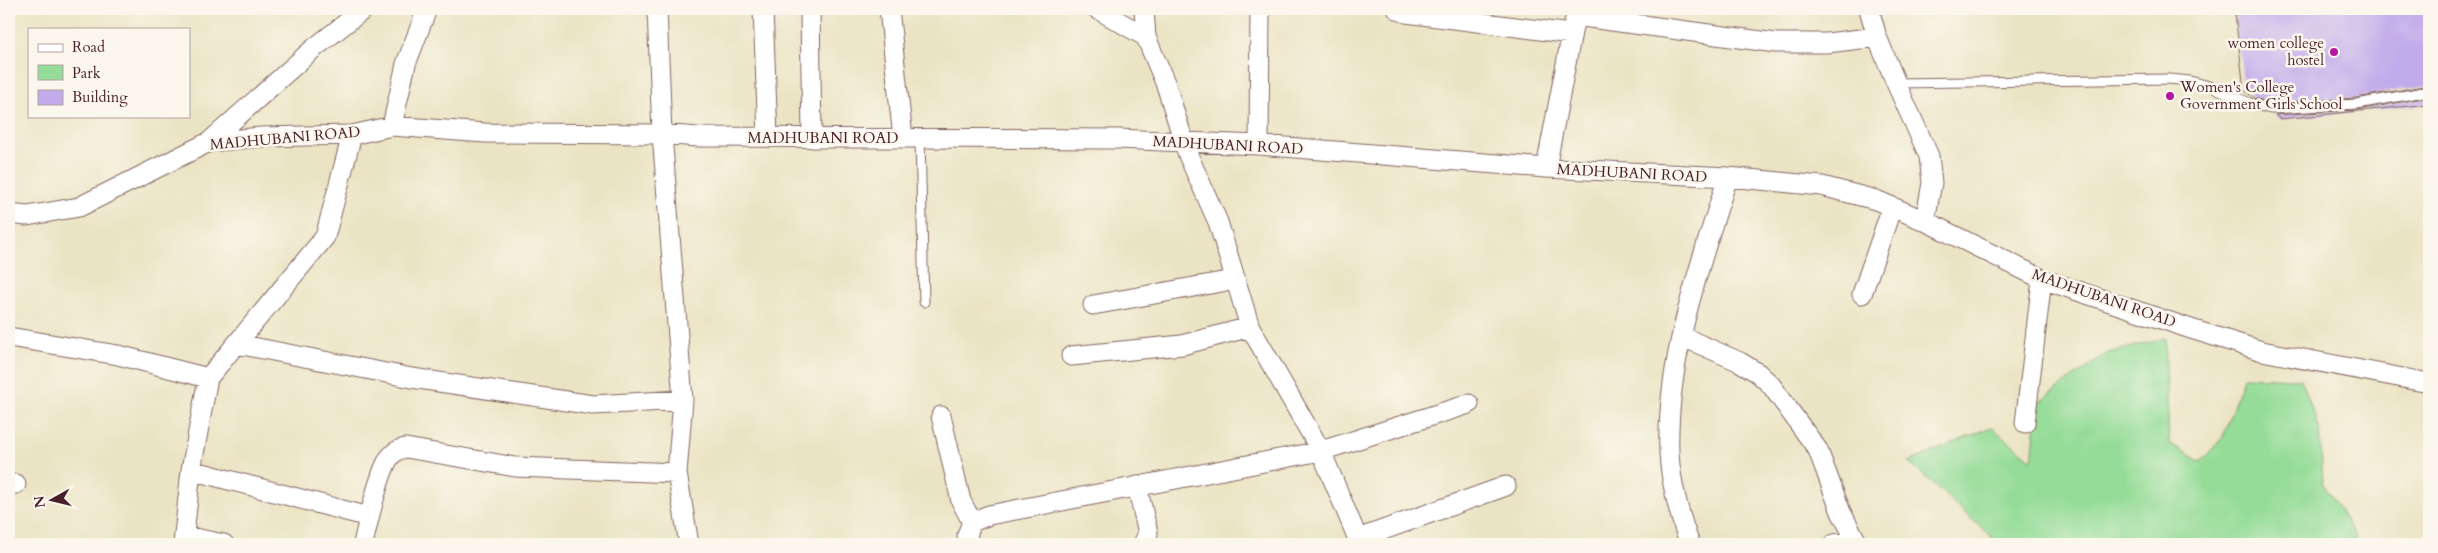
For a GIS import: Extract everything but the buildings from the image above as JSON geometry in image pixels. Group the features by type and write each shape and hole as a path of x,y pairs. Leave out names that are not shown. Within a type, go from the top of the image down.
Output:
{"street":[{"path":"209,142 313,49 364,9"},
{"path":"392,126 406,64 426,9"},
{"path":"657,9 662,134 683,400 677,473 689,544"},
{"path":"762,9 768,137"},
{"path":"810,9 812,138"},
{"path":"889,9 912,138"},
{"path":"1097,9 1146,37"},
{"path":"1144,9 1146,37 1166,85 1184,142 1218,222 1250,328 1321,451 1359,542 1506,486"},
{"path":"1259,145 1260,9"},
{"path":"1397,9 1406,13 1574,19 1776,43 1827,44 1877,37"},
{"path":"1869,9 1877,37 1929,156 1933,170 1925,221"},
{"path":"1546,168 1574,19"},
{"name":"MADHUBANI ROAD","path":"9,214 27,216 79,207 209,142 352,135 392,126 485,133 662,134 698,137 1118,139 1259,145 1546,168 1728,177 1822,186 1876,200 1925,221 2042,279 2262,351 2429,384"},
{"path":"224,544 184,540 192,470 208,378 325,237 352,135"},
{"path":"1690,544 1682,522 1669,453 1673,383 1696,275 1728,177"},
{"path":"1862,294 1892,207"},
{"path":"2025,423 2042,279"},
{"path":"1093,305 1234,280"},
{"path":"1071,356 1182,345 1250,328"},
{"path":"9,336 118,355 208,378"},
{"path":"1683,337 1740,362 1758,373 1771,385 1818,450 1841,512 1857,542 1834,544"},
{"path":"236,344 412,378 593,405 683,400"},
{"path":"969,544 967,535 972,522 988,515 1321,451 1469,404"},
{"path":"941,416 961,501 972,522"},
{"path":"363,544 369,517 388,459 398,449 406,448 515,467 677,473"},
{"path":"192,470 369,517"},
{"path":"1137,486 1148,533 1144,544"}],"lane":[{"path":"1896,83 2169,79 2190,81 2213,87 2252,104 2271,109 2357,104 2429,91"},
{"path":"912,138 924,302"}],"green space":[{"path":"2165,338 2169,443 2201,462 2223,437 2243,377 2301,379 2319,427 2322,482 2356,537 2356,544 1999,544 1909,462 1991,427 2032,460 2038,403 2108,353"}],"place":[{"name":"women college hostel","path":"2334,52"},
{"name":"Women's College Government Girls School","path":"2170,96"}]}
